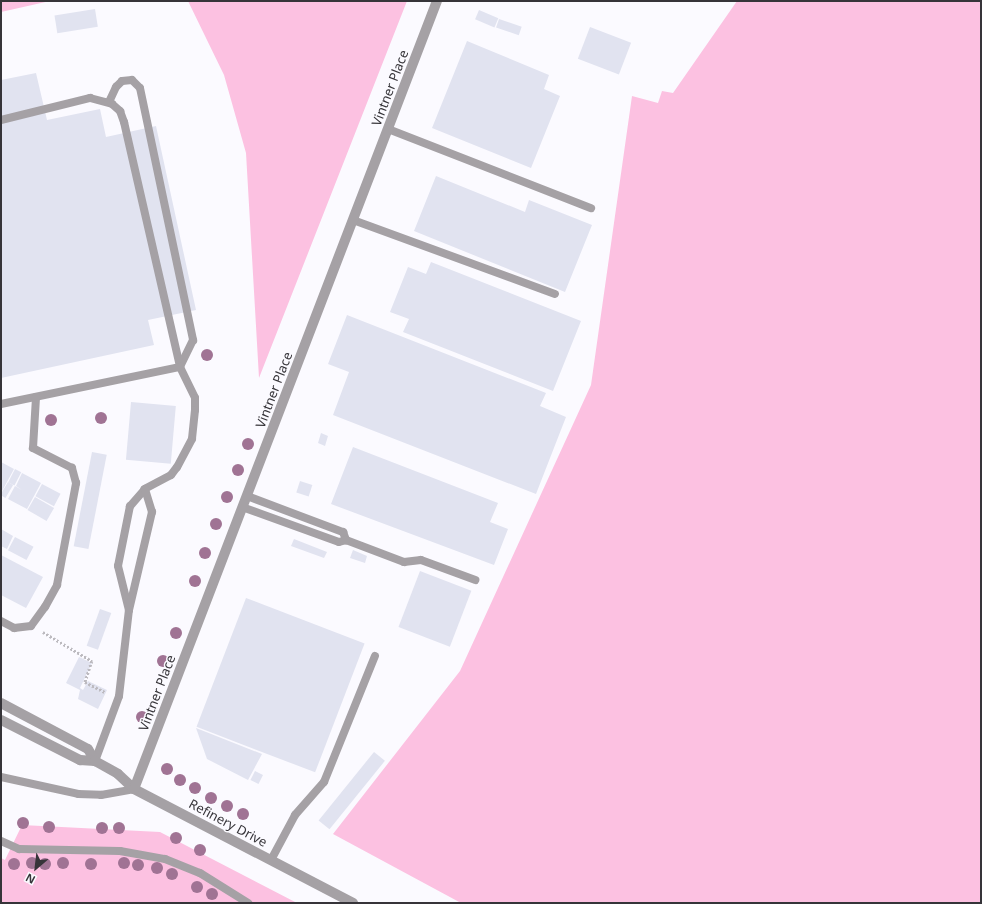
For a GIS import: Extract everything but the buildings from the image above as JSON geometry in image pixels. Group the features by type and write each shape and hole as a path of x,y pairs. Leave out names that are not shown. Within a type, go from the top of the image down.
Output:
{"street":[{"name":"Vintner Place","path":"134,789 437,1"},
{"name":"Refinery Drive","path":"1,703 88,749 95,761"},
{"name":"Refinery Drive","path":"1,720 80,760 95,761 118,774 134,789 353,903"}],"lane":[{"path":"109,102 116,87 122,81 132,80 140,88 193,340 180,367"},
{"path":"1,120 90,98 109,102 120,111 124,122 180,367 195,398 192,439 172,475 145,489 130,506 118,566 129,610"},
{"path":"388,130 591,208"},
{"path":"353,220 555,294"},
{"path":"1,404 180,367"},
{"path":"1,621 14,628 34,623 57,585 76,483 72,468 33,448 36,397"},
{"path":"95,761 119,696 129,610 152,512 145,489"},
{"path":"247,496 343,532 346,540"},
{"path":"242,507 338,542 346,540 404,562 421,560 475,580"},
{"path":"271,860 295,815 324,782 376,656"},
{"path":"1,777 78,794 101,795 134,789"},
{"path":"1,841 19,849 120,851 165,859 200,872 248,903"}],"path":[{"path":"34,623 48,638 92,661 85,682 119,696"}],"shaded area":[{"path":"1,1 50,1 1,12"},
{"path":"188,1 407,1 259,378 246,153 224,75"},
{"path":"737,1 981,1 981,903 461,903 333,834 460,671 591,385 632,96 658,103 662,91 673,93"},
{"path":"22,825 160,832 297,903 1,903 1,858 5,860"}]}
